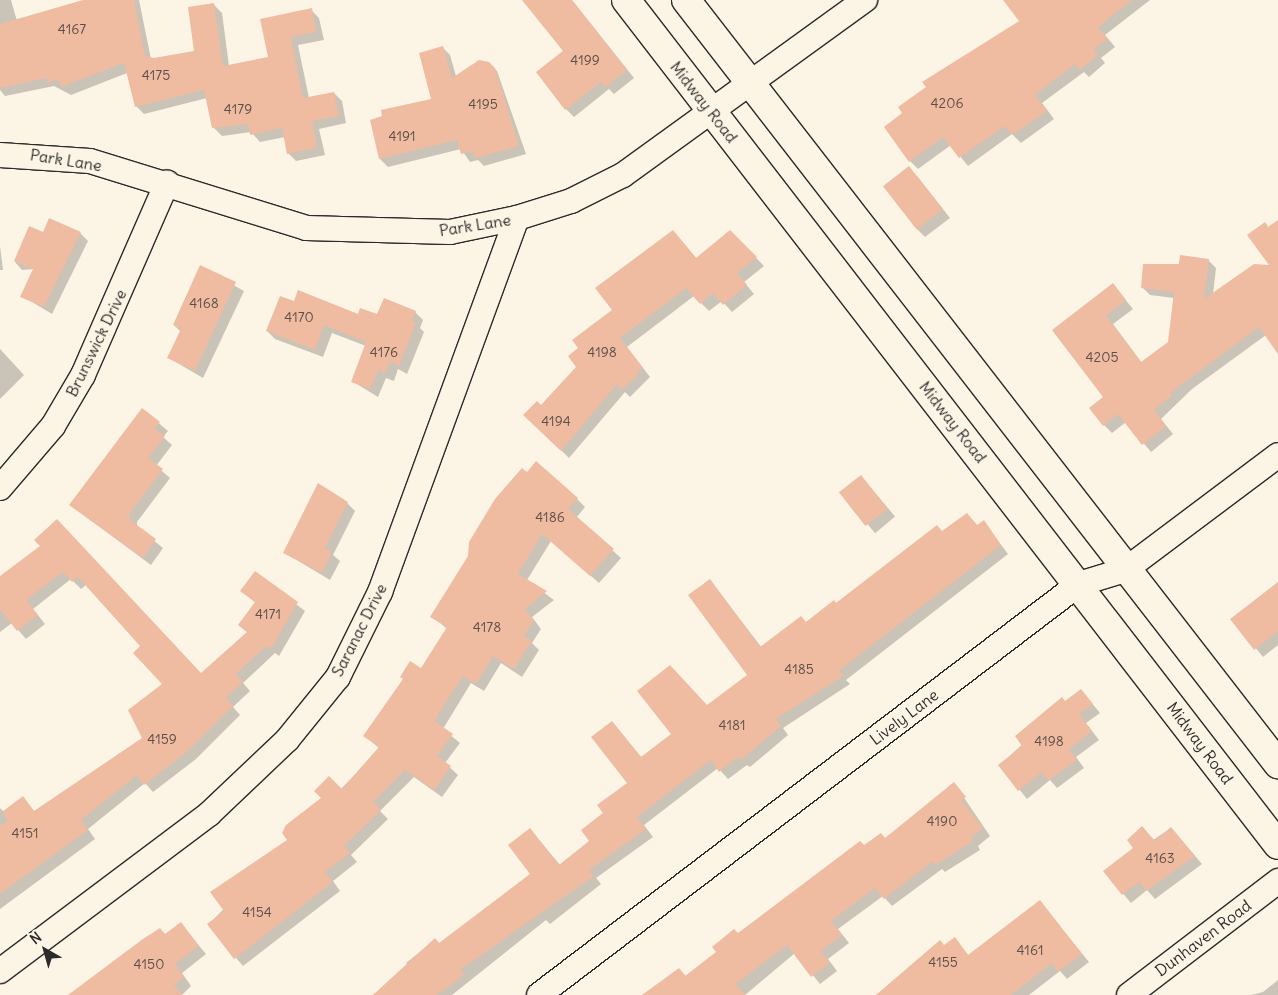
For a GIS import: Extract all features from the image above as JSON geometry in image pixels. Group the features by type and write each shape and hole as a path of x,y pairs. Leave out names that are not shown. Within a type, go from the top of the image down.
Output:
{"main road":[{"name":"Midway Road","path":"626,0 1278,845"},
{"path":"686,0 1125,570 1278,764"}],"street":[{"name":"Park Lane","path":"0,155 90,161 167,183 306,228 450,232 517,218 571,201 623,175 713,114 865,0"},
{"name":"Brunswick Drive","path":"0,488 53,426 83,375 167,183"},
{"name":"Saranac Drive","path":"0,971 209,814 287,740 338,677 380,592 517,218"},
{"name":"Lively Lane","path":"539,995 1078,584 1125,570 1278,455"},
{"name":"Dunhaven Road","path":"1128,995 1278,881"}],"building":[{"path":"83,0 134,0 145,56 154,58 194,51 188,7 214,3 223,66 268,57 260,19 312,8 316,32 291,37 303,98 334,92 339,116 312,121 317,147 287,154 282,128 250,135 248,124 212,128 204,90 135,107 124,63 61,87 59,79 48,83 47,78 0,88 0,24"},
{"path":"522,0 572,0 627,70 605,87 601,82 565,110 536,72 563,51"},
{"path":"1003,0 1132,0 1098,27 1108,39 1094,49 1098,55 1080,70 1075,64 1035,95 1047,111 1012,135 1005,126 959,158 943,137 909,162 884,127 902,113 898,107 926,87 922,82 1019,21"},
{"path":"443,46 452,78 479,60 489,62 495,68 519,146 475,158 473,151 461,154 457,140 379,159 370,120 382,116 381,110 431,99 419,53"},
{"path":"909,166 943,209 917,230 883,186"},
{"path":"49,218 81,232 44,307 20,297 33,269 14,261 29,226 43,232"},
{"path":"1278,220 1278,354 1259,327 1170,393 1172,396 1154,410 1166,426 1142,445 1118,414 1103,426 1089,408 1103,397 1052,330 1113,283 1126,300 1106,316 1141,362 1168,342 1174,292 1141,288 1143,264 1179,264 1180,255 1209,259 1204,299 1254,264 1269,265 1247,235 1265,222 1268,227"},
{"path":"673,230 696,258 730,230 757,257 737,273 747,285 723,305 713,293 700,304 686,288 620,338 643,368 636,373 638,376 621,390 617,384 561,451 523,415 537,401 541,405 576,367 568,356 578,348 572,340 612,310 595,288"},
{"path":"200,265 236,282 195,371 167,358 181,329 173,325"},
{"path":"298,290 358,314 360,308 377,314 384,298 416,311 412,321 416,323 399,366 390,362 385,373 378,370 370,389 351,382 366,342 324,325 315,350 266,331 280,296 294,301"},
{"path":"142,408 160,422 155,429 165,436 148,458 163,469 129,514 130,520 156,539 143,558 69,505"},
{"path":"536,461 578,498 568,509 614,549 590,576 542,534 518,574 547,591 525,609 534,620 524,636 532,641 514,669 493,656 476,684 463,676 434,721 453,734 437,756 451,766 434,790 405,770 373,802 381,810 344,846 350,853 325,872 333,882 234,959 207,924 224,911 210,892 287,840 282,833 286,825 321,798 314,791 329,776 342,789 379,747 363,736 403,679 400,677 410,661 421,668 447,627 430,617 468,556 469,542 495,499 522,468 527,472"},
{"path":"861,475 887,509 865,526 839,492"},
{"path":"318,483 348,502 325,548 332,552 322,573 283,553"},
{"path":"967,513 977,525 984,520 1001,545 839,671 843,676 776,719 781,726 741,760 738,757 719,772 711,760 637,817 646,829 589,870 594,876 460,970 464,975 437,995 373,995 435,938 439,943 530,874 508,845 530,828 559,865 589,841 581,830 603,813 597,805 627,783 591,737 612,721 641,757 671,734 637,691 670,665 707,705 747,675 688,595 710,579 760,647 801,616 806,622 834,600 836,603 937,525 942,531"},
{"path":"57,519 201,673 247,632 238,625 255,602 240,591 255,571 298,602 271,649 266,646 236,674 243,682 226,698 233,706 188,751 144,785 137,775 81,820 88,830 0,894 0,826 8,820 2,812 23,796 34,811 142,738 128,710 162,684 133,653 140,646 78,577 72,582 63,572 26,600 38,615 17,631 0,609 0,576 40,546 34,540"},
{"path":"1278,582 1278,631 1254,650 1230,619"},
{"path":"1081,689 1093,704 1079,714 1092,731 1069,749 1077,760 1048,781 1042,772 1018,791 998,765 1022,746 1015,736 1062,697 1065,701"},
{"path":"954,782 966,797 961,800 983,828 971,838 973,841 936,865 933,861 884,899 875,888 831,921 842,935 821,951 830,963 811,977 787,945 736,984 745,995 642,995 679,968 685,976 716,952 712,947 734,929 738,933 860,841 864,845 881,833 885,838"},
{"path":"1142,826 1155,841 1171,827 1195,856 1146,891 1139,882 1122,895 1103,871 1133,848 1127,840"},
{"path":"1040,900 1082,954 1058,972 1052,963 1011,995 876,995 940,940 944,945 955,937 968,955"},
{"path":"181,922 199,946 175,964 184,977 174,985 182,995 68,995 160,928 165,934"}]}
